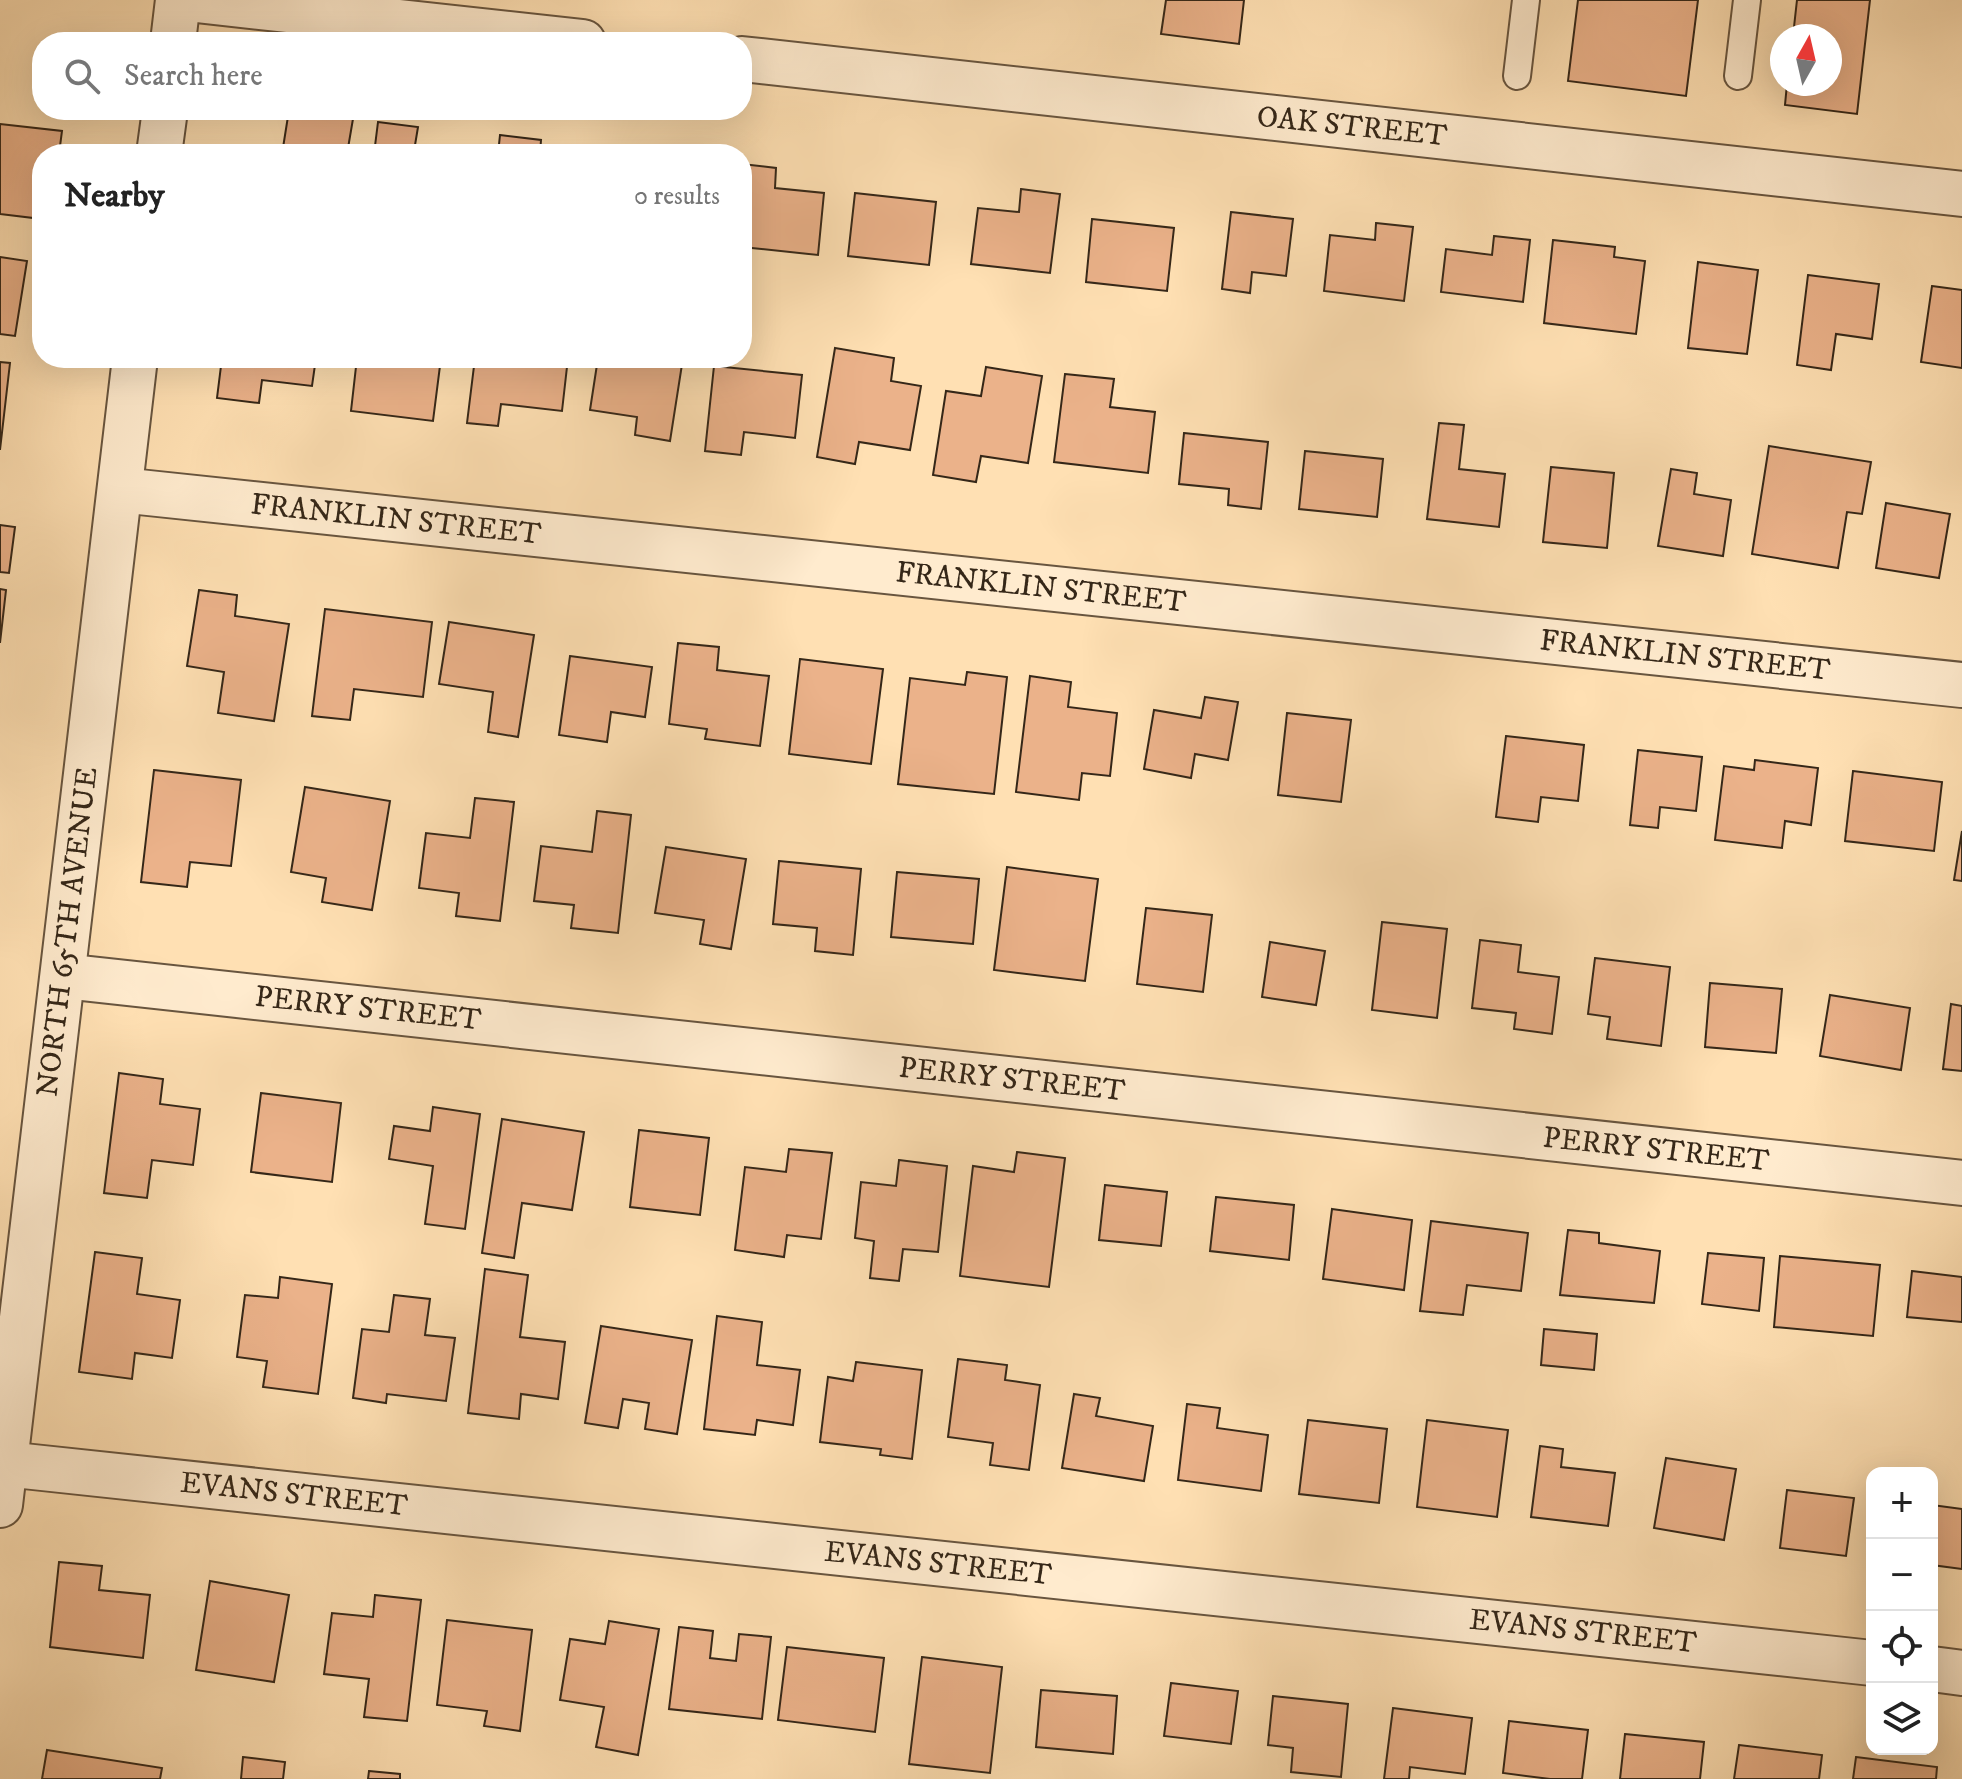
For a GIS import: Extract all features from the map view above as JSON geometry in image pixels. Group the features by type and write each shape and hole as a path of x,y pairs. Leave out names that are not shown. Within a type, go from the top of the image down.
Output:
{"street":[{"path":"174,32 178,0"},
{"path":"196,0 491,32"},
{"name":"OAK STREET","path":"752,60 1962,194"},
{"path":"160,144 164,120"},
{"name":"NORTH 65TH AVENUE","path":"2,1485 134,368"},
{"name":"FRANKLIN STREET","path":"120,490 1962,685"},
{"name":"PERRY STREET","path":"63,976 1962,1183"},
{"name":"EVANS STREET","path":"2,1485 1866,1662"},
{"path":"1938,1670 1962,1673"}],"lane":[{"path":"1517,76 1526,0"},
{"path":"1738,76 1747,0"}],"building":[{"path":"1166,0 1244,0 1239,44 1161,34"},
{"path":"1578,0 1698,0 1686,96 1568,81"},
{"path":"1797,0 1870,0 1857,114 1785,105 1786,96 1842,96 1842,24 1794,24"},
{"path":"287,120 353,120 349,144 284,144"},
{"path":"378,122 418,127 415,144 375,144"},
{"path":"0,124 62,131 60,144 32,144 32,218 0,214"},
{"path":"500,135 541,140 541,144 499,144"},
{"path":"752,165 776,168 775,188 824,193 818,255 752,248"},
{"path":"1021,189 1060,194 1050,273 971,264 978,208 1019,212"},
{"path":"855,193 936,202 929,265 848,256"},
{"path":"1231,212 1293,219 1286,276 1252,272 1250,293 1222,289"},
{"path":"1092,219 1174,228 1167,291 1086,282"},
{"path":"1376,223 1413,227 1404,301 1324,291 1330,235 1375,240"},
{"path":"1494,236 1530,240 1523,302 1441,292 1446,249 1492,255"},
{"path":"1553,240 1615,247 1614,257 1645,261 1636,334 1544,323"},
{"path":"0,257 27,261 15,336 0,334"},
{"path":"1698,262 1758,270 1747,354 1688,348"},
{"path":"1808,275 1879,284 1872,339 1836,334 1831,370 1797,365"},
{"path":"1932,286 1962,290 1962,368 1921,362"},
{"path":"835,348 894,358 891,381 921,386 910,450 859,442 855,464 817,457"},
{"path":"0,362 10,363 0,450"},
{"path":"986,367 1042,376 1028,463 981,456 976,482 933,475 946,391 981,396"},
{"path":"221,368 315,368 312,386 262,380 259,403 217,398"},
{"path":"356,368 440,368 433,421 351,411"},
{"path":"474,368 567,368 562,411 501,404 498,426 467,423"},
{"path":"596,368 681,368 670,441 635,435 637,417 590,410"},
{"path":"714,368 802,375 795,438 744,432 741,455 705,451"},
{"path":"1065,374 1114,379 1110,407 1155,412 1148,473 1054,462"},
{"path":"1439,423 1464,425 1459,469 1505,474 1499,527 1427,519"},
{"path":"1184,433 1268,442 1261,509 1228,505 1229,489 1179,484"},
{"path":"1769,446 1871,462 1862,514 1847,512 1838,568 1752,554"},
{"path":"1305,451 1383,459 1377,517 1299,509"},
{"path":"1551,467 1614,473 1607,548 1543,542"},
{"path":"1671,469 1697,473 1694,494 1731,500 1723,556 1658,546"},
{"path":"1886,503 1950,514 1939,578 1876,568"},
{"path":"0,525 15,527 9,573 0,572"},
{"path":"0,589 6,590 0,643"},
{"path":"199,590 237,595 235,616 289,624 274,721 218,713 224,672 187,666"},
{"path":"325,609 432,622 423,697 354,689 350,720 312,716"},
{"path":"449,622 534,635 518,737 488,732 493,692 439,684"},
{"path":"678,643 719,647 717,670 769,676 760,746 705,739 707,729 669,724"},
{"path":"570,656 652,667 645,717 611,712 607,742 559,735"},
{"path":"800,659 883,669 871,764 789,754"},
{"path":"967,672 1007,677 994,794 898,784 910,678 965,685"},
{"path":"1030,676 1071,682 1068,707 1117,713 1110,776 1082,773 1079,800 1016,792"},
{"path":"1205,697 1238,702 1228,760 1195,754 1191,778 1144,769 1154,710 1201,718"},
{"path":"1287,713 1351,720 1341,802 1278,795"},
{"path":"1506,736 1584,745 1578,801 1541,797 1538,822 1496,817"},
{"path":"1638,750 1702,757 1696,811 1660,807 1658,828 1630,825"},
{"path":"1755,760 1818,768 1811,825 1785,821 1782,848 1715,840 1724,766 1754,770"},
{"path":"154,770 241,780 231,866 190,862 187,887 141,882"},
{"path":"1853,771 1942,782 1934,851 1845,841"},
{"path":"305,787 390,801 372,910 322,902 326,878 291,872"},
{"path":"475,798 514,802 500,921 456,916 459,893 419,888 426,833 470,838"},
{"path":"597,811 631,815 618,933 571,928 574,905 534,901 541,846 592,852"},
{"path":"1962,831 1962,881 1954,880"},
{"path":"666,847 746,859 731,949 700,944 704,920 655,913"},
{"path":"779,861 861,869 853,955 815,951 817,928 773,924"},
{"path":"1007,867 1098,879 1085,981 994,970"},
{"path":"897,872 979,879 973,944 891,937"},
{"path":"1146,908 1212,915 1203,992 1137,984"},
{"path":"1382,922 1447,929 1437,1018 1372,1010"},
{"path":"1480,940 1521,945 1518,972 1559,977 1552,1034 1514,1029 1516,1013 1472,1008"},
{"path":"1270,942 1325,951 1316,1005 1262,997"},
{"path":"1595,958 1670,967 1661,1046 1607,1039 1610,1017 1588,1014"},
{"path":"1710,983 1782,989 1776,1053 1705,1047"},
{"path":"1830,995 1910,1008 1901,1070 1820,1056"},
{"path":"1951,1004 1962,1006 1962,1071 1943,1069"},
{"path":"119,1073 163,1079 160,1104 200,1109 193,1165 152,1160 147,1198 104,1193"},
{"path":"261,1093 341,1103 332,1182 251,1172"},
{"path":"433,1107 480,1114 465,1229 425,1224 433,1166 389,1159 394,1126 430,1131"},
{"path":"502,1119 584,1132 572,1210 522,1203 514,1258 482,1253"},
{"path":"639,1130 709,1138 700,1215 630,1207"},
{"path":"789,1149 832,1153 821,1239 787,1235 784,1257 735,1250 745,1167 786,1172"},
{"path":"1017,1152 1065,1158 1049,1287 960,1276 973,1166 1014,1172"},
{"path":"899,1160 947,1166 938,1252 903,1249 899,1281 870,1278 874,1241 855,1238 861,1182 896,1186"},
{"path":"1105,1185 1167,1192 1161,1246 1099,1240"},
{"path":"1216,1197 1294,1205 1289,1260 1210,1251"},
{"path":"1332,1209 1412,1220 1404,1290 1323,1279"},
{"path":"1431,1221 1528,1233 1521,1291 1467,1285 1463,1315 1420,1311"},
{"path":"1568,1230 1599,1233 1599,1243 1660,1251 1654,1303 1560,1295"},
{"path":"95,1252 142,1258 137,1294 180,1300 172,1358 135,1353 132,1379 79,1372"},
{"path":"1708,1253 1764,1258 1759,1311 1702,1304"},
{"path":"1780,1256 1880,1265 1873,1336 1774,1327"},
{"path":"485,1269 528,1275 520,1337 565,1342 558,1399 521,1394 519,1419 468,1413"},
{"path":"1912,1271 1962,1277 1962,1322 1907,1317"},
{"path":"280,1277 332,1284 318,1394 263,1387 267,1361 237,1357 245,1295 278,1298"},
{"path":"394,1295 430,1299 425,1335 455,1338 446,1401 387,1394 386,1403 353,1398 362,1329 389,1332"},
{"path":"717,1316 762,1322 757,1365 800,1370 793,1425 757,1420 755,1435 704,1429"},
{"path":"601,1326 692,1340 677,1434 645,1429 649,1403 623,1399 618,1428 585,1423"},
{"path":"1544,1329 1597,1334 1594,1370 1541,1365"},
{"path":"958,1359 1007,1365 1005,1380 1040,1385 1029,1470 990,1465 993,1443 948,1437"},
{"path":"856,1362 922,1370 912,1459 880,1455 881,1449 820,1442 828,1377 853,1381"},
{"path":"1074,1394 1100,1398 1096,1416 1153,1426 1144,1481 1062,1468"},
{"path":"1187,1404 1220,1408 1217,1428 1268,1435 1261,1491 1178,1480"},
{"path":"1308,1420 1387,1429 1379,1503 1299,1494"},
{"path":"1427,1420 1508,1430 1497,1517 1417,1507"},
{"path":"1540,1446 1563,1449 1561,1467 1615,1473 1608,1526 1531,1517"},
{"path":"1666,1458 1736,1469 1724,1540 1654,1528"},
{"path":"1787,1490 1854,1498 1846,1556 1780,1548"},
{"path":"1938,1506 1962,1509 1962,1569 1938,1566"},
{"path":"59,1562 102,1566 99,1590 150,1595 143,1658 50,1647"},
{"path":"210,1581 289,1595 274,1682 196,1670"},
{"path":"375,1595 421,1600 407,1721 364,1717 369,1679 324,1674 332,1613 373,1617"},
{"path":"447,1620 532,1630 520,1731 484,1726 487,1711 437,1705"},
{"path":"609,1621 659,1629 638,1755 596,1747 604,1707 560,1700 570,1639 605,1644"},
{"path":"679,1627 713,1631 710,1658 736,1661 739,1634 771,1637 762,1719 669,1709"},
{"path":"787,1647 884,1658 875,1732 778,1720"},
{"path":"922,1657 1002,1667 990,1773 909,1764"},
{"path":"1171,1683 1238,1691 1231,1744 1164,1736"},
{"path":"1041,1690 1117,1696 1113,1754 1036,1747"},
{"path":"1273,1696 1348,1704 1341,1777 1291,1772 1293,1748 1268,1745"},
{"path":"1393,1708 1472,1718 1465,1774 1410,1767 1409,1779 1384,1779"},
{"path":"1509,1721 1588,1730 1582,1779 1550,1779 1503,1773"},
{"path":"1625,1734 1704,1742 1700,1779 1620,1779"},
{"path":"1739,1745 1822,1755 1819,1779 1734,1779"},
{"path":"47,1750 162,1768 160,1779 42,1779"},
{"path":"243,1757 285,1762 283,1779 241,1779"},
{"path":"1856,1757 1937,1767 1936,1779 1853,1779"},
{"path":"369,1771 400,1774 400,1779 368,1779"}]}
